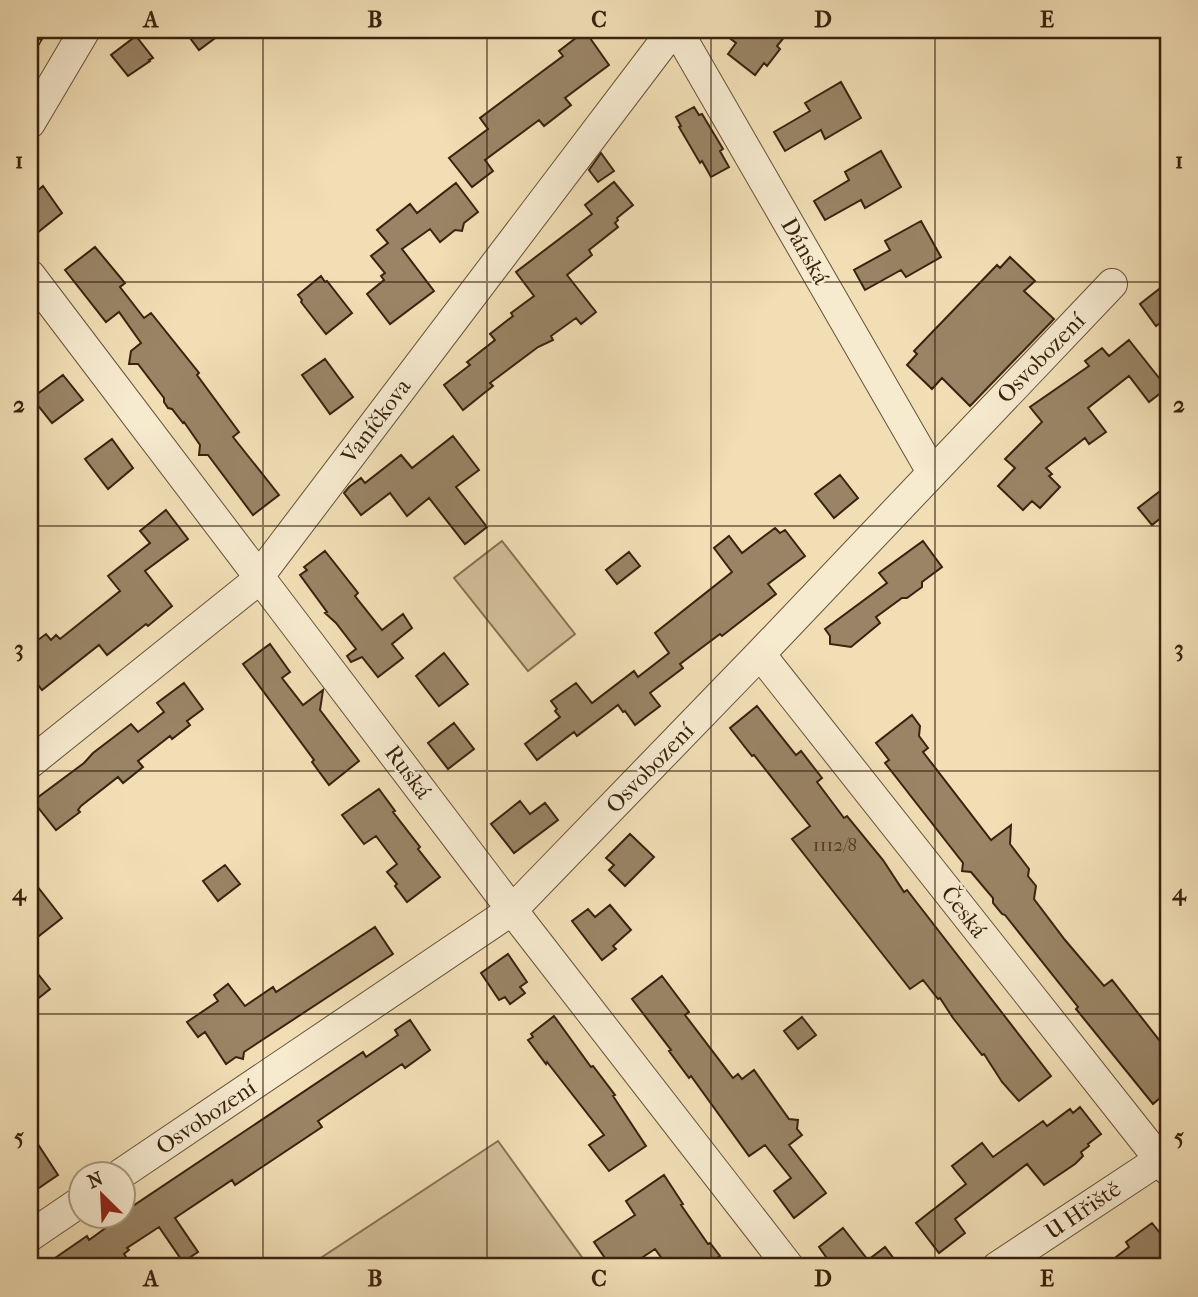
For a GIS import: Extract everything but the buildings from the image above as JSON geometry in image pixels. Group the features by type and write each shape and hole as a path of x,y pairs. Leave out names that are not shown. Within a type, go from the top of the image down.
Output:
{"street":[{"path":"30,123 85,30"},
{"name":"Dánská","path":"675,30 932,472"},
{"name":"Vaníčkova","path":"30,763 238,597 260,576 675,30"},
{"name":"Ruská","path":"30,275 513,910 789,1267"},
{"name":"Osvobození","path":"136,1164 513,910 1112,284"},
{"name":"Česká","path":"760,654 1165,1161"},
{"name":"U Hřiště","path":"997,1267 1165,1161"},
{"path":"30,1236 66,1212"}],"shaded area":[{"path":"502,541 575,634 528,671 454,578"},
{"path":"498,1141 589,1267 307,1267"}],"railway":[{"path":"30,53 44,30"}]}
